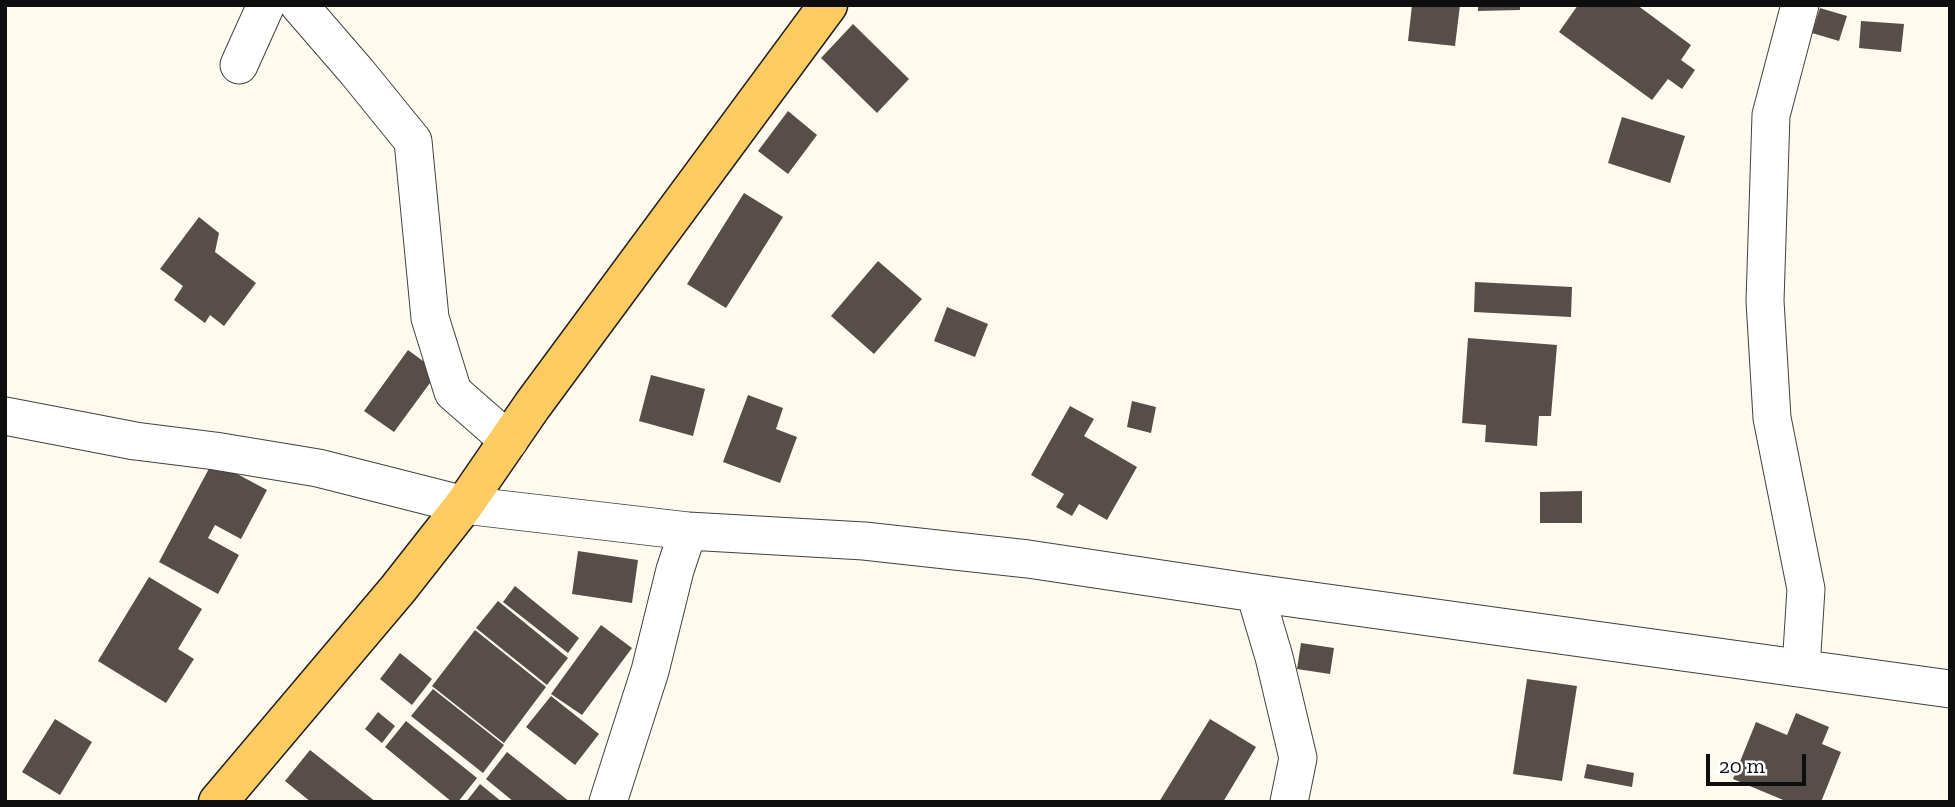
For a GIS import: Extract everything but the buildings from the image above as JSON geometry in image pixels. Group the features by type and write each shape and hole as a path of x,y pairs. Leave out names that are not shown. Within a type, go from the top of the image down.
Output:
{"main road":[{"path":"218,802 398,589 464,505 828,5"}],"street":[{"path":"239,65 266,5"},
{"path":"299,5 413,141 430,318 453,392 509,441"},
{"path":"1800,5 1771,115 1765,301 1772,418 1806,589 1801,668"},
{"path":"5,416 135,441 215,450 318,468 464,505 688,531 863,541 1014,557 1950,689"},
{"path":"608,802 650,671 675,570 688,531"},
{"path":"1255,593 1274,657 1298,758 1289,802"}]}
